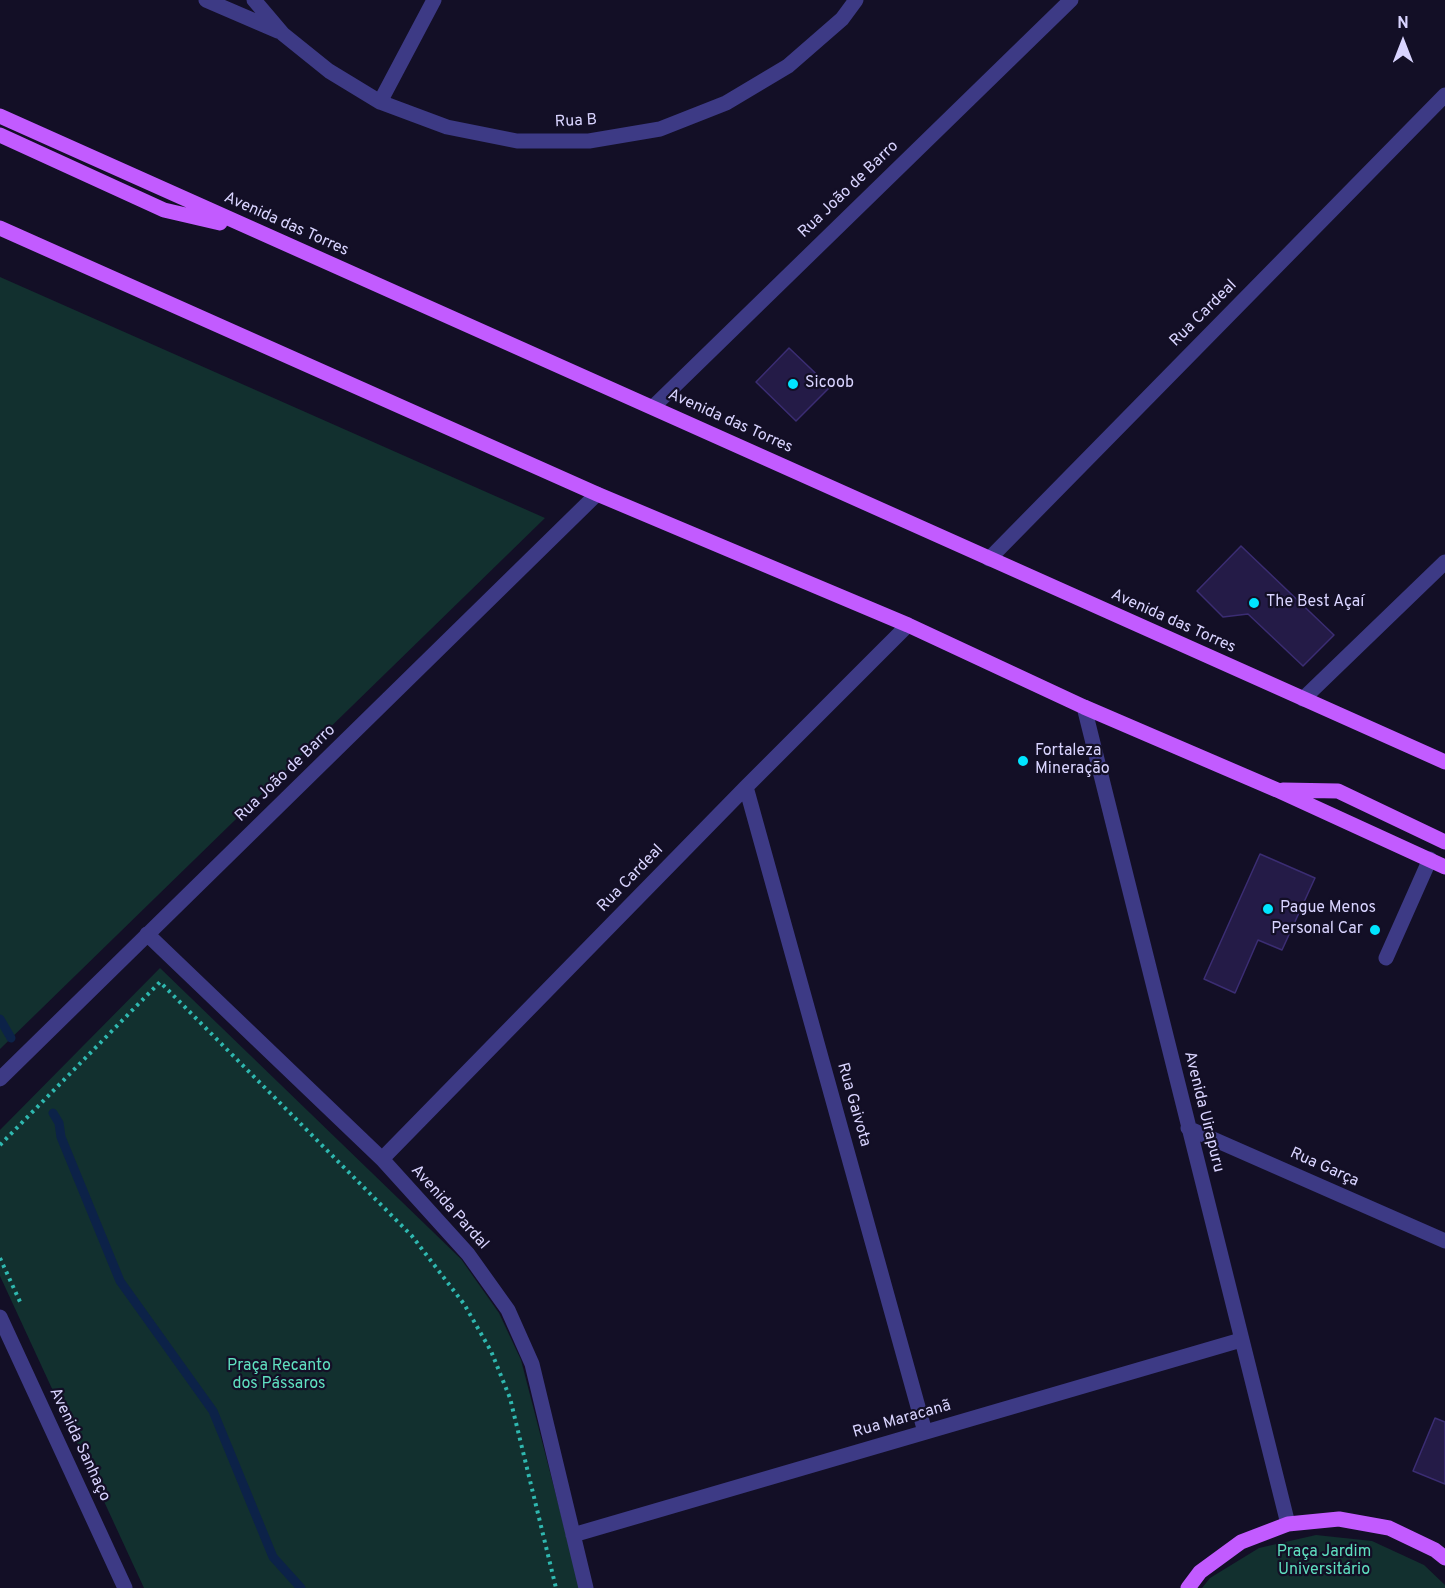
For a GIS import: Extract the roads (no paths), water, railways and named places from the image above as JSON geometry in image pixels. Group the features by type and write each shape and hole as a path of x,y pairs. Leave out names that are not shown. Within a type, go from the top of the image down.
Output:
{"main road":[{"name":"Avenida das Torres","path":"0,116 1445,762"},
{"path":"0,135 164,210 252,230"},
{"path":"0,228 597,494 908,625 1084,707 1277,789 1445,867"},
{"path":"1277,789 1338,791 1445,842"},
{"path":"1188,1588 1200,1572 1241,1542 1288,1524 1339,1519 1389,1528 1436,1550 1445,1558"}],"street":[{"name":"Rua B","path":"206,0 283,34"},
{"name":"Rua B","path":"254,0 283,34 329,71 380,102 447,127 517,141 589,141 660,129 726,103 788,66 842,19 856,0"},
{"path":"380,102 434,0"},
{"name":"Rua João de Barro","path":"653,407 1071,0"},
{"name":"Rua Cardeal","path":"988,559 1445,95"},
{"name":"Rua João de Barro","path":"0,1080 597,494"},
{"path":"1303,699 1445,562"},
{"name":"Rua Cardeal","path":"382,1160 746,787 908,625"},
{"name":"Avenida Uirapuru","path":"1084,707 1288,1524"},
{"name":"Rua Gaivota","path":"746,787 925,1432"},
{"path":"1386,958 1430,860"},
{"name":"Avenida Pardal","path":"147,934 382,1160 468,1254 508,1310 532,1364 586,1588"},
{"name":"Rua Garça","path":"1188,1128 1445,1241"},
{"name":"Avenida Sanhaço","path":"0,1317 125,1588"},
{"name":"Rua Maracanã","path":"573,1535 1241,1340"}],"waterway":[{"path":"0,1019 11,1038"},
{"path":"53,1113 59,1123 61,1137 120,1281 213,1411 273,1557 301,1588"}],"place":[{"name":"Sicoob","path":"793,384"},
{"name":"The Best Açaí","path":"1254,603"},
{"name":"Fortaleza Mineração","path":"1023,761"},
{"name":"Pague Menos","path":"1268,909"},
{"name":"Personal Car","path":"1375,930"}],"park label":[{"name":"Praça Recanto dos Pássaros","path":"279,1376"},
{"name":"Praça Jardim Universitário","path":"1324,1562"}]}
